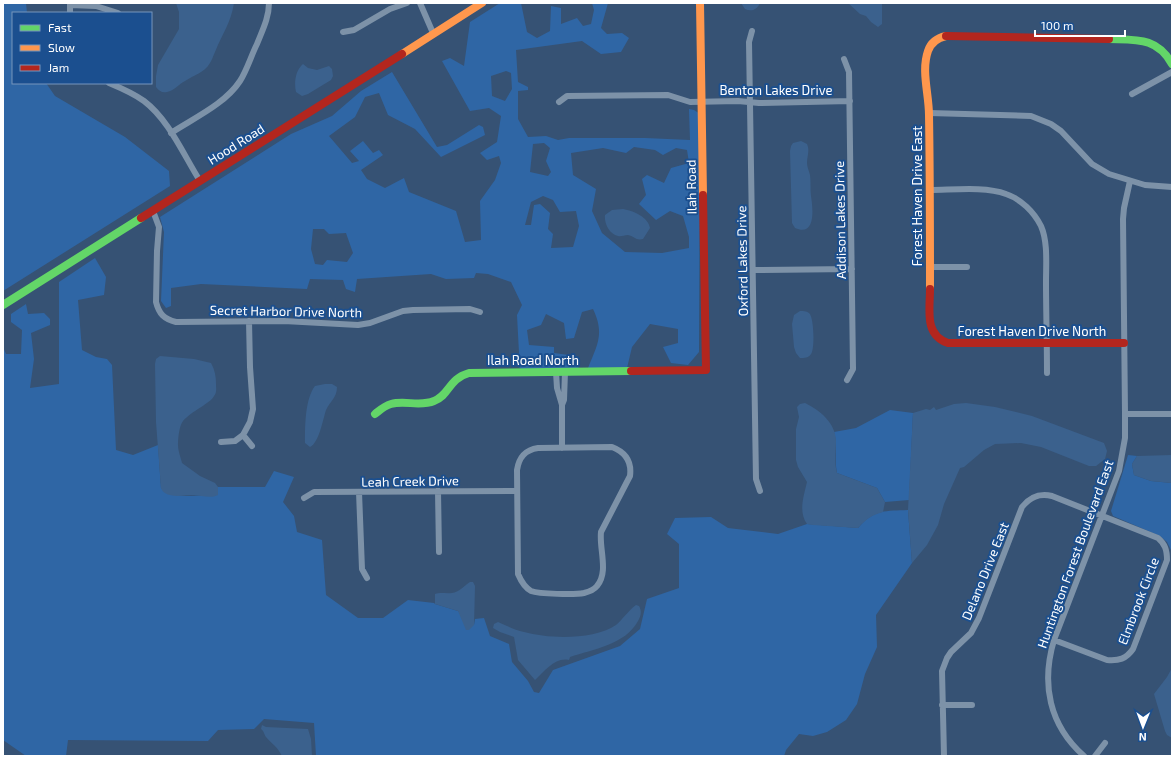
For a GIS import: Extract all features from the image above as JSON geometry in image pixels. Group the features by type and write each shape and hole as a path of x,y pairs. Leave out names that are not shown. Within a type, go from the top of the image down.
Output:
{"street":[{"path":"171,133 221,101 234,90 244,74 264,28 269,3"},
{"path":"343,32 354,30 390,9 407,3"},
{"path":"420,3 433,33"},
{"name":"Hood Road","path":"3,305 482,3"},
{"name":"Ilah Road","path":"700,3 706,370"},
{"path":"70,4 96,6 115,12"},
{"name":"Oxford Lakes Drive","path":"752,31 749,42 756,480 760,491"},
{"name":"Forest Haven Drive East","path":"942,341 934,335 930,325 929,112 926,83 927,56 929,48 938,38 947,36 1140,40 1155,45 1161,49 1167,54 1172,64"},
{"name":"Addison Lakes Drive","path":"844,59 849,72 850,101 853,369 847,380"},
{"path":"1132,94 1172,72"},
{"path":"112,84 125,89 144,101 159,115 200,181"},
{"name":"Benton Lakes Drive","path":"559,102 567,96 668,95 690,102 850,101"},
{"path":"929,112 1022,115 1040,119 1051,124 1060,131 1096,166 1109,174 1130,181 1172,187"},
{"name":"Huntington Forest Boulevard East","path":"1084,756 1065,734 1057,720 1051,701 1048,673 1049,656 1119,472 1122,460 1125,414 1123,219 1130,181"},
{"path":"930,190 996,191 1017,199 1035,216 1042,228 1045,240 1047,343 1046,373"},
{"name":"Secret Harbor Drive North","path":"153,211 159,228 156,302 158,310 162,316 168,320 176,322 284,321 358,325 370,323 394,313 408,310 470,310 480,312"},
{"path":"930,267 967,268"},
{"path":"753,270 852,269"},
{"path":"221,442 235,441 243,435 250,422 253,409 248,321"},
{"name":"Forest Haven Drive North","path":"942,341 952,344 1124,343"},
{"name":"Ilah Road North","path":"375,414 385,406 393,404 424,404 432,402 444,394 456,378 464,374 476,372 706,370"},
{"path":"556,372 557,388 562,405 562,448"},
{"path":"562,405 564,400 565,372"},
{"path":"1125,414 1172,414"},
{"path":"243,435 252,446"},
{"path":"612,448 619,450 626,456 631,469 630,476 601,532 600,538 603,571 601,579 594,589 582,594 539,592 531,591 521,582 518,574 517,490 518,462 521,456 532,449 612,448"},
{"name":"Leah Creek Drive","path":"304,498 314,492 517,490"},
{"path":"438,491 439,552"},
{"path":"359,492 362,569 367,578"},
{"name":"Delano Drive East","path":"944,756 942,671 950,652 970,633 979,618 1022,508 1028,500 1045,494 1102,516"},
{"name":"Elmbrook Circle","path":"1054,640 1107,660 1114,661 1123,659 1129,655 1136,642 1167,560 1167,552 1162,541 1158,538 1102,516"},
{"path":"942,705 972,705"},
{"path":"1095,756 1105,743"}],"shaded area":[{"path":"3,3 26,3 27,12 12,12 12,84 47,84 55,96 125,137 169,171 170,186 3,291"},
{"path":"176,3 234,3 229,23 208,66 202,72 183,82 172,90 164,92 159,91 156,87 156,76 158,65 179,29 179,12"},
{"path":"500,3 521,3 527,32 537,38 550,31 551,6 561,8 561,24 577,18 583,26 591,24 594,10 592,3 608,3 601,28 607,34 622,33 629,38 621,52 601,54 582,41 516,50 518,82 528,87 528,90 518,91 518,119 528,137 546,136 558,140 569,138 645,138 690,140 689,109 700,114 699,352 688,365 671,363 663,347 678,343 678,329 650,324 632,347 627,368 588,368 597,346 599,333 597,318 593,309 582,312 574,338 566,339 564,323 546,314 541,325 527,330 529,345 554,347 554,353 576,356 580,360 578,370 521,369 513,361 519,353 517,315 522,305 511,282 488,274 476,273 474,278 446,279 431,274 357,279 355,292 346,289 343,280 310,279 307,289 201,284 171,288 171,306 166,308 161,301 164,232 160,217 291,134 332,116 361,91 392,72 437,147 447,145 479,125 483,127 485,135 441,157 415,129 388,115 379,93 365,97 355,117 329,136 352,163 359,161 350,151 363,141 373,153 379,150 383,155 361,170 367,179 385,188 404,178 409,192 456,211 465,242 481,240 480,201 495,180 501,163 499,156 487,160 480,153 497,142 501,116 489,108 470,111 442,61 450,58 464,66 470,22","holes":["506,71 511,73 512,89 505,101 492,96 491,76","544,143 550,148 546,161 551,172 548,176 530,172 533,144","634,147 655,150 663,155 676,148 687,150 689,163 671,168 664,183 647,175 642,179 646,195 639,204 656,220 670,211 683,216 689,237 689,248 662,253 625,252 602,233 592,211 596,189 573,175 571,153 603,148 626,153","543,196 553,200 560,212 576,211 579,226 573,247 551,248 553,234 548,229 550,213 540,204 534,205 531,225 525,225 531,202","313,229 324,229 329,234 346,233 353,253 347,262 327,260 323,265 315,264 311,249"]},
{"path":"741,3 760,3 756,9 749,10 745,9"},
{"path":"848,3 882,3 882,24 878,27"},
{"path":"303,64 308,68 317,70 329,66 332,69 333,76 331,80 302,96 296,92 295,81 298,70"},
{"path":"801,141 807,144 808,147 807,164 810,175 812,208 812,220 810,225 807,229 802,230 795,228 792,223 790,151 793,143"},
{"path":"623,209 636,213 649,224 650,228 643,239 628,235 618,236 612,233 608,228 605,221 605,215 612,210"},
{"path":"95,258 106,277 104,295 78,300 82,350 96,357 107,359 112,365 116,450 133,455 158,445 161,488 183,496 198,496 218,492 218,487 265,487 274,471 294,477 283,502 294,516 297,532 322,540 326,595 358,618 383,618 408,600 434,603 458,611 474,625 475,619 484,618 490,636 509,644 512,662 528,681 534,692 539,693 553,670 620,646 640,629 647,599 679,588 679,544 667,534 675,518 711,517 728,528 778,534 807,524 858,528 869,517 875,514 887,511 908,510 912,563 876,615 877,647 865,674 857,704 846,720 827,732 813,736 799,734 786,750 784,756 316,756 314,723 264,719 254,729 218,730 208,741 68,740 66,756 26,756 3,740 3,347 6,354 21,354 22,330 11,322 11,314 26,304 28,314 44,313 50,319 50,325 31,333 34,359 30,388 59,384 59,282"},
{"path":"800,311 809,313 812,320 813,346 811,354 806,358 800,358 794,347 792,324 794,315"},
{"path":"160,356 194,359 211,363 216,381 215,395 209,402 190,414 183,421 180,429 178,445 182,463 200,476 215,483 218,487 218,495 209,497 193,495 168,495 164,493 161,488 156,422 155,364 156,359"},
{"path":"332,384 337,387 337,391 335,397 326,410 316,441 310,447 305,443 307,405 315,386"},
{"path":"805,403 826,418 833,429 836,441 835,461 837,473 877,488 885,502 883,512 869,518 858,528 807,524 804,519 802,503 807,482 798,467 796,460 796,429 799,417 797,407 800,404"},
{"path":"966,403 995,407 1032,416 1104,443 1107,451 1105,459 1096,466 1089,466 1041,447 1021,443 995,444 984,450 964,467 960,468 944,504 938,525 927,545 912,563 908,510 913,413 926,409 930,410 934,407 936,410 954,404"},
{"path":"890,410 913,413 909,500 885,502 877,488 837,473 836,442 834,432 856,428"},
{"path":"1128,455 1137,456 1132,464 1134,475 1151,481 1172,483 1172,552 1167,542 1160,536 1113,516 1111,511"},
{"path":"1172,455 1172,483 1151,481 1134,475 1132,464 1137,456"},
{"path":"470,582 473,582 475,586 474,625 469,630 466,630 458,611 435,604 435,594 455,592"},
{"path":"636,605 639,606 641,610 640,617 625,636 608,645 570,657 569,660 559,661 546,669 535,680 518,660 514,637 493,628 494,624 498,622 517,630 546,636 584,636 607,630 616,625"},
{"path":"1172,668 1172,738 1167,735 1165,731 1154,694"},
{"path":"262,725 266,727 308,729 311,739 312,756 282,756 277,748 266,737 261,729"}],"traffic: fast":[{"path":"1109,39 1137,40 1153,44 1166,55 1172,64"},
{"path":"3,305 141,218"},
{"path":"375,414 391,404 429,403 434,401 443,395 457,379 469,373 631,371"}],"traffic: slow":[{"path":"402,54 482,3"},
{"path":"700,3 703,195"},
{"path":"930,289 929,107 925,66 928,51 931,45 937,39 946,36"}],"traffic: jam":[{"path":"946,36 1109,39"},
{"path":"141,218 402,54"},
{"path":"631,371 706,370 703,195"},
{"path":"930,289 929,313 932,328 940,339 948,343 1124,343"}]}
